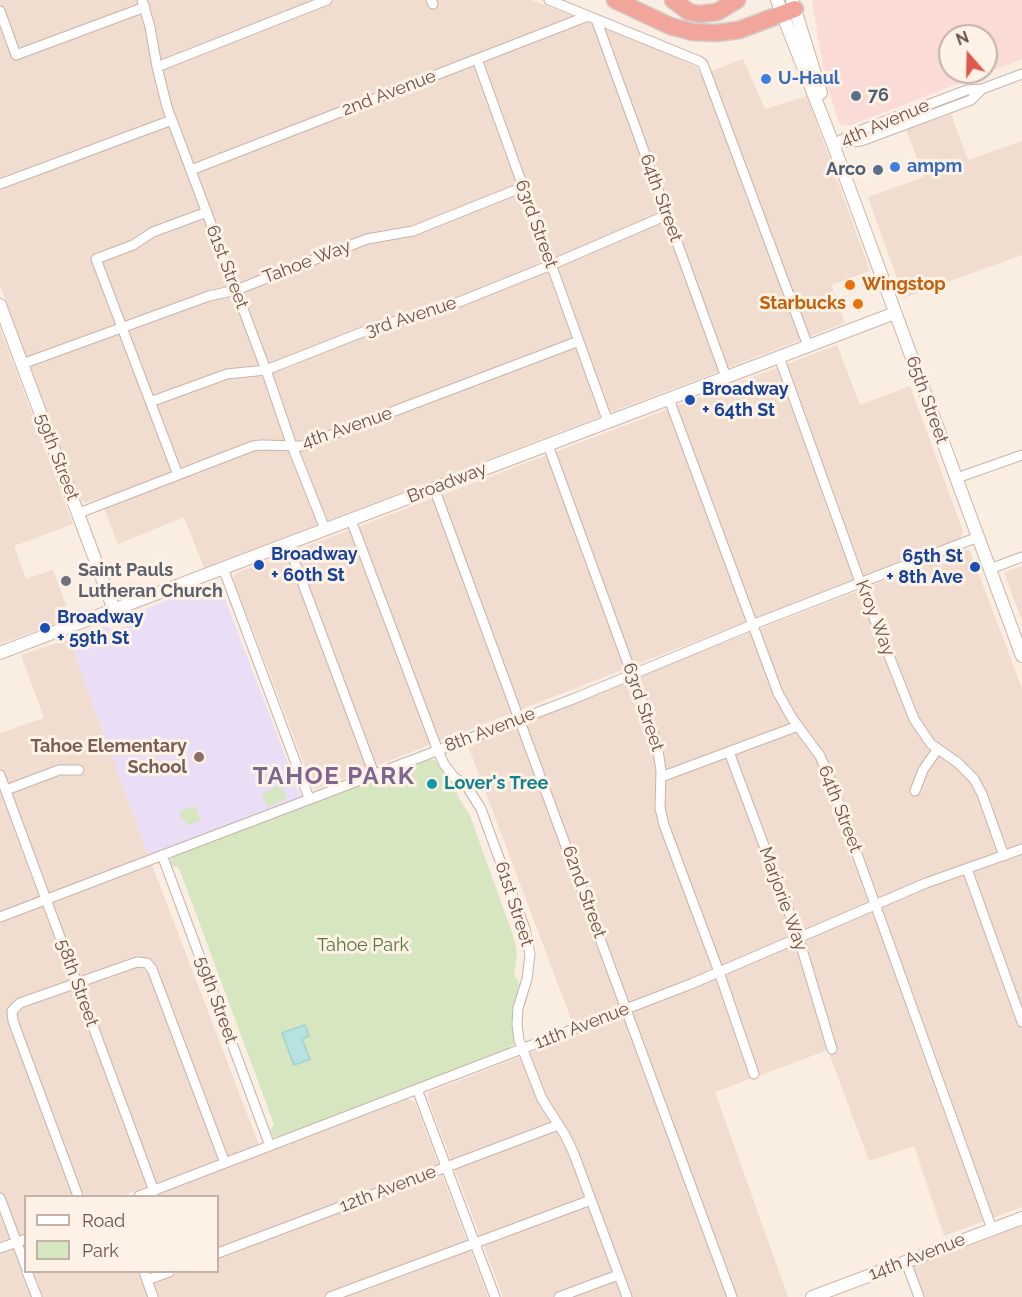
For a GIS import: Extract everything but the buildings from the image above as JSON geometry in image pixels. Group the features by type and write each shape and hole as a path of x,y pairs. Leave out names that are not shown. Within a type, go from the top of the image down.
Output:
{"highway":[{"path":"615,0 670,26 693,32 716,33 739,30 786,6"},
{"path":"673,0 689,12 699,14 717,12 737,0"}],"main road":[{"name":"65th Street","path":"786,6 833,144 1022,656"},
{"name":"59th Street","path":"0,305 114,610"},
{"name":"Broadway","path":"0,653 895,313"},
{"name":"14th Avenue","path":"812,1297 1022,1218"}],"street":[{"path":"157,67 327,0"},
{"path":"549,0 703,64 808,346"},
{"path":"0,11 16,54 144,4"},
{"name":"61st Street","path":"144,4 157,67 172,120 325,530"},
{"name":"2nd Avenue","path":"190,170 592,17"},
{"name":"64th Street","path":"592,17 726,377"},
{"name":"63rd Street","path":"477,59 608,422"},
{"name":"4th Avenue","path":"833,144 861,141 971,100 982,89 1022,74"},
{"path":"0,184 172,120"},
{"name":"Tahoe Way","path":"22,364 209,296 236,290 367,239 413,231 523,187"},
{"path":"178,475 96,260 133,245 153,232 207,212"},
{"name":"3rd Avenue","path":"150,402 227,374 266,369 378,326 444,308 551,265 667,214"},
{"name":"4th Avenue","path":"79,513 253,446 302,446 579,341"},
{"name":"Kroy Way","path":"779,357 860,582 917,726 937,750 958,763 974,779 982,794 1004,856"},
{"name":"64th Street","path":"669,399 778,693 826,769 992,1229"},
{"name":"63rd Street","path":"548,445 657,743 661,777 660,808 664,825 754,1074"},
{"path":"957,478 1022,454"},
{"name":"62nd Street","path":"434,488 732,1297"},
{"name":"61st Street","path":"351,520 438,751 444,764 453,776 468,788 481,809 528,936 529,968 518,1015 519,1040 542,1100 571,1146 627,1297"},
{"name":"8th Avenue","path":"0,917 438,751 978,537"},
{"path":"288,544 374,774"},
{"path":"990,569 1022,557"},
{"path":"223,568 309,798"},
{"path":"661,777 798,726"},
{"path":"915,791 922,770 937,750"},
{"name":"Marjorie Way","path":"729,752 799,939 832,1049"},
{"path":"6,790 59,770 79,770"},
{"name":"58th Street","path":"0,775 6,790 4,803 46,900 154,1191"},
{"name":"11th Avenue","path":"145,1195 627,1009 926,884 1022,849"},
{"name":"59th Street","path":"162,855 270,1146"},
{"path":"967,869 1022,1022"},
{"path":"77,1195 13,1021 12,1011 20,1003 137,962 142,961 151,966 225,1163"},
{"path":"417,1089 495,1297"},
{"name":"12th Avenue","path":"219,1253 558,1125"},
{"path":"0,1198 21,1241 24,1257"},
{"path":"330,1297 591,1200"},
{"path":"0,1248 21,1241"},
{"path":"906,1262 919,1297"},
{"path":"27,1273 36,1297"},
{"path":"153,1297 146,1276 163,1273"},
{"path":"559,1297 618,1275"}],"shaded area":[{"path":"0,0 531,0 661,50 696,67 701,75 743,59 765,109 807,96 870,271 831,285 845,323 204,568 184,517 118,544 100,498 85,503 79,497 0,285"},
{"path":"812,0 1022,0 1022,59 998,68 998,24 938,24 938,84 957,84 851,125 842,125 838,120 825,78"},
{"path":"951,114 968,160 1022,141 1022,255 904,298 868,197 924,177 906,130"},
{"path":"0,328 73,524 14,546 26,579 53,570 71,618 0,644"},
{"path":"837,345 860,405 910,386 963,531 961,538 314,790 233,578 236,573"},
{"path":"965,549 970,551 1022,688 1022,1207 944,1236 914,1146 869,1161 828,1050 715,1092 788,1297 503,1297 427,1097 429,1092 577,1035 467,743"},
{"path":"1022,566 1022,621 1004,572"},
{"name":"Tahoe Elementary School","path":"218,581 302,799 149,857 69,639 102,626 117,630 126,626 135,613"},
{"path":"69,639 259,1145 125,1195 24,1195 24,1233 0,1242 0,733 44,718 21,655"},
{"path":"408,1099 415,1102 488,1297 0,1297 0,1253 24,1243 24,1273 219,1273 219,1195 153,1195"},
{"path":"1022,1224 1022,1297 924,1297 912,1264"}],"green space":[{"name":"Tahoe Park","path":"429,759 435,760 458,787 457,795 470,816 514,938 517,953 514,976 519,984 512,1015 514,1044 507,1049 282,1136 274,1137 270,1130 274,1124 179,868 171,865 171,859 174,855"},
{"path":"281,784 287,799 267,807 262,794"},
{"path":"195,806 201,820 189,825 181,818 180,811"}],"water":[{"path":"305,1025 309,1036 302,1039 310,1059 294,1065 282,1033"}],"place":[{"name":"U-Haul","path":"766,79"},
{"name":"76","path":"856,96"},
{"name":"ampm","path":"895,167"},
{"name":"Arco","path":"878,170"},
{"name":"Wingstop","path":"850,285"},
{"name":"Starbucks","path":"858,304"},
{"name":"Broadway + 64th St","path":"690,400"},
{"name":"Broadway + 60th St","path":"259,565"},
{"name":"65th St + 8th Ave","path":"975,567"},
{"name":"Saint Pauls Lutheran Church","path":"66,581"},
{"name":"Broadway + 59th St","path":"45,628"},
{"name":"Tahoe Elementary School","path":"199,757"},
{"name":"Lover's Tree","path":"432,784"}],"district":[{"name":"TAHOE PARK","path":"334,777"}]}
